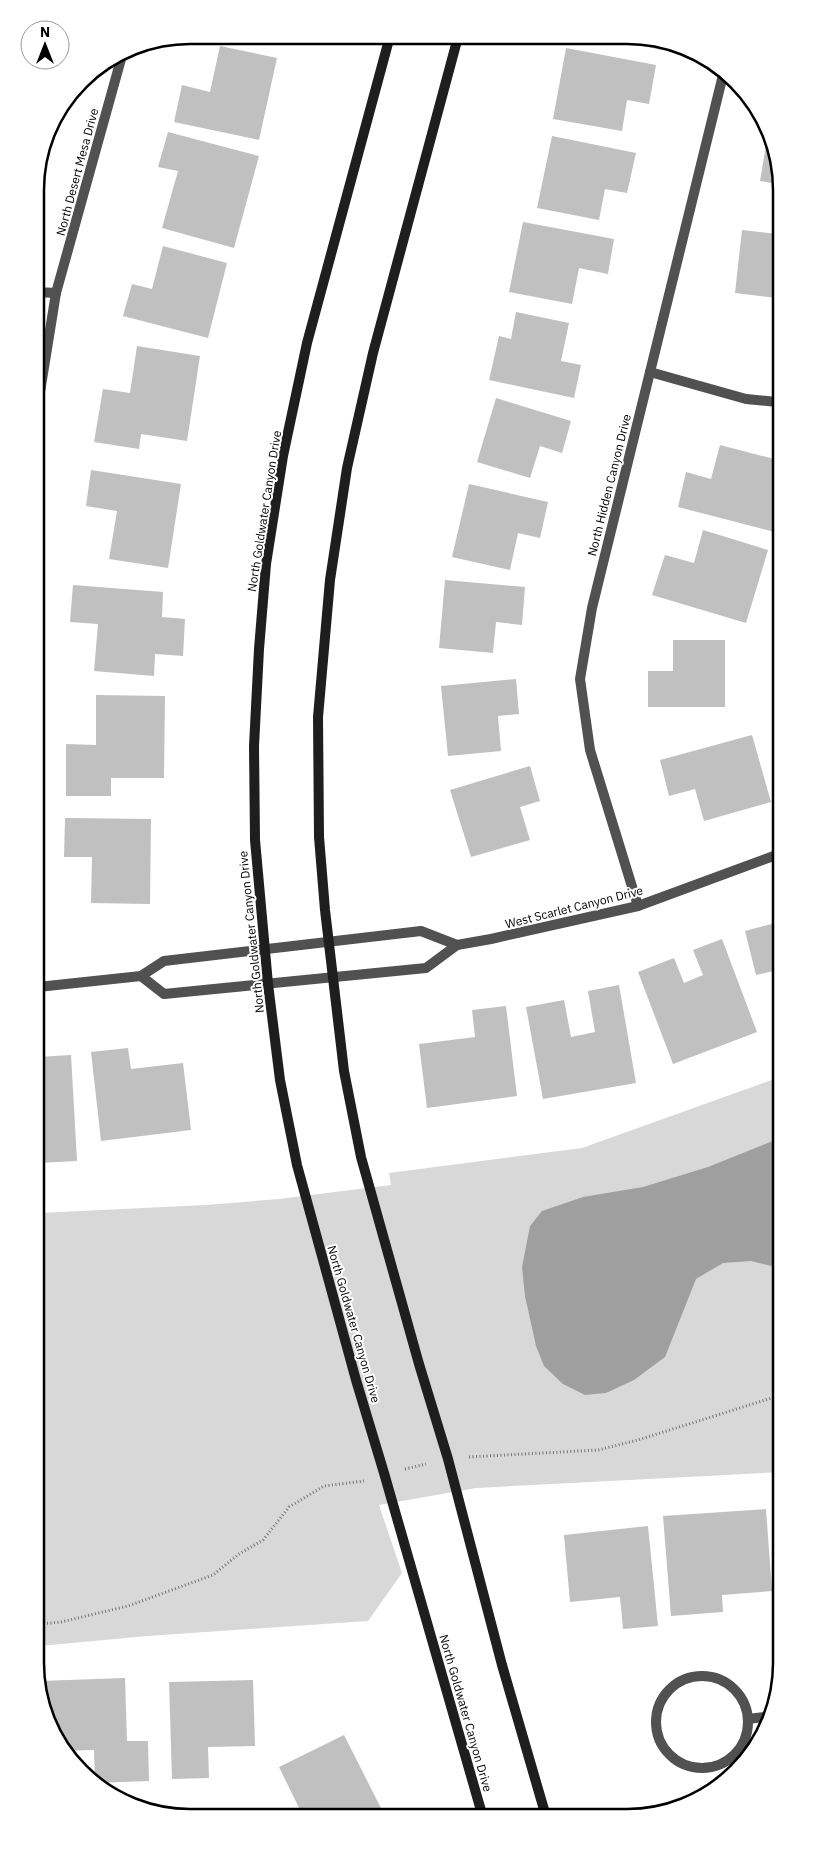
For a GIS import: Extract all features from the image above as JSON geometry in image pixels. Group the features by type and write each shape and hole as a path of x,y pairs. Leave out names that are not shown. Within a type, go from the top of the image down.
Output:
{"street":[{"name":"North Goldwater Canyon Drive","path":"388,44 307,343 283,456 266,564 254,746 254,840 264,949 280,1080 297,1165 353,1371 481,1809"},
{"path":"456,44 373,353 347,468 329,589 318,717 319,837 332,979 344,1071 361,1157 419,1364 448,1459 502,1665 544,1809"},
{"name":"North Desert Mesa Drive","path":"44,367 56,293 120,62"},
{"name":"North Hidden Canyon Drive","path":"638,906 590,750 580,679 592,608 722,79"},
{"path":"44,292 56,293"},
{"path":"650,372 746,399 773,402"},
{"name":"West Scarlet Canyon Drive","path":"141,976 164,994 332,979 426,968 457,945 638,906 773,856"},
{"path":"44,986 141,976 164,961 421,931 457,945"},
{"path":"693,1676 709,1676 724,1681 736,1690 745,1704 748,1719 747,1734 741,1748 730,1759 717,1766 702,1768 687,1766 674,1759 663,1748 656,1735 655,1720 658,1704 666,1692 678,1681 693,1676"},
{"path":"748,1719 763,1717"}],"path":[{"path":"44,1624 61,1622 128,1606 213,1575 239,1554 263,1540 289,1507 324,1486 359,1483 384,1473 448,1459 598,1450 638,1440 773,1398"}],"shaded area":[{"path":"773,1080 773,1472 476,1488 379,1505 402,1573 368,1621 147,1636 44,1646 44,1213 206,1205 279,1199 391,1185 389,1173 582,1148"},
{"path":"773,1141 773,1266 751,1261 723,1263 696,1279 665,1357 634,1380 606,1393 585,1395 563,1384 544,1366 536,1346 525,1296 522,1267 530,1226 542,1211 583,1197 643,1187 708,1167"}],"building":[{"path":"636,44 661,48 661,50"},
{"path":"220,46 277,58 259,140 174,122 182,85 210,92"},
{"path":"566,48 656,65 649,104 627,100 622,131 553,119"},
{"path":"168,132 259,156 234,248 162,228 178,171 158,167"},
{"path":"552,136 636,153 627,193 605,189 599,220 537,208"},
{"path":"766,146 772,171 773,183 760,181"},
{"path":"523,222 614,239 608,274 579,268 572,304 509,292"},
{"path":"742,230 773,234 773,298 735,293"},
{"path":"163,246 227,263 208,338 123,316 132,284 152,289"},
{"path":"516,312 569,323 561,361 581,365 574,398 489,380 499,336 511,339"},
{"path":"137,346 200,356 187,441 141,434 139,449 94,442 103,389 130,393"},
{"path":"496,398 571,421 562,453 540,446 530,478 477,462"},
{"path":"720,445 773,459 773,531 678,507 686,472 711,479"},
{"path":"91,470 181,484 168,568 109,559 117,511 86,506"},
{"path":"469,484 548,502 540,538 518,533 510,570 452,557"},
{"path":"703,530 768,550 746,623 652,595 665,555 694,563"},
{"path":"445,580 525,587 522,625 496,622 493,653 439,648"},
{"path":"73,585 163,592 162,617 185,619 183,656 155,654 154,676 94,671 98,624 70,622"},
{"path":"673,640 725,640 725,707 648,707 648,671 673,671"},
{"path":"516,679 519,714 498,716 501,751 448,756 441,686"},
{"path":"96,695 165,696 164,778 111,778 111,796 66,796 66,744 96,745"},
{"path":"752,735 771,802 704,821 695,789 669,796 660,760"},
{"path":"530,766 540,801 520,807 530,840 471,857 450,790"},
{"path":"65,818 151,819 150,904 91,903 92,857 64,857"},
{"path":"773,924 773,971 756,975 745,931"},
{"path":"722,939 757,1032 673,1064 638,972 674,958 684,983 703,975 693,950"},
{"path":"619,985 636,1083 543,1099 526,1007 564,1000 571,1037 595,1032 588,991"},
{"path":"506,1006 517,1096 427,1108 419,1044 475,1037 472,1010"},
{"path":"128,1048 131,1069 183,1063 191,1130 101,1141 91,1052"},
{"path":"71,1055 77,1161 44,1163 44,1057"},
{"path":"766,1509 772,1591 722,1595 723,1612 671,1616 663,1516"},
{"path":"648,1526 658,1626 623,1629 620,1597 570,1602 564,1535"},
{"path":"125,1678 127,1741 148,1741 149,1781 106,1783 95,1774 94,1750 73,1751 68,1744 55,1719 45,1681"},
{"path":"253,1680 255,1746 208,1747 209,1778 172,1779 169,1682"},
{"path":"344,1735 381,1809 300,1809 279,1767"}]}
